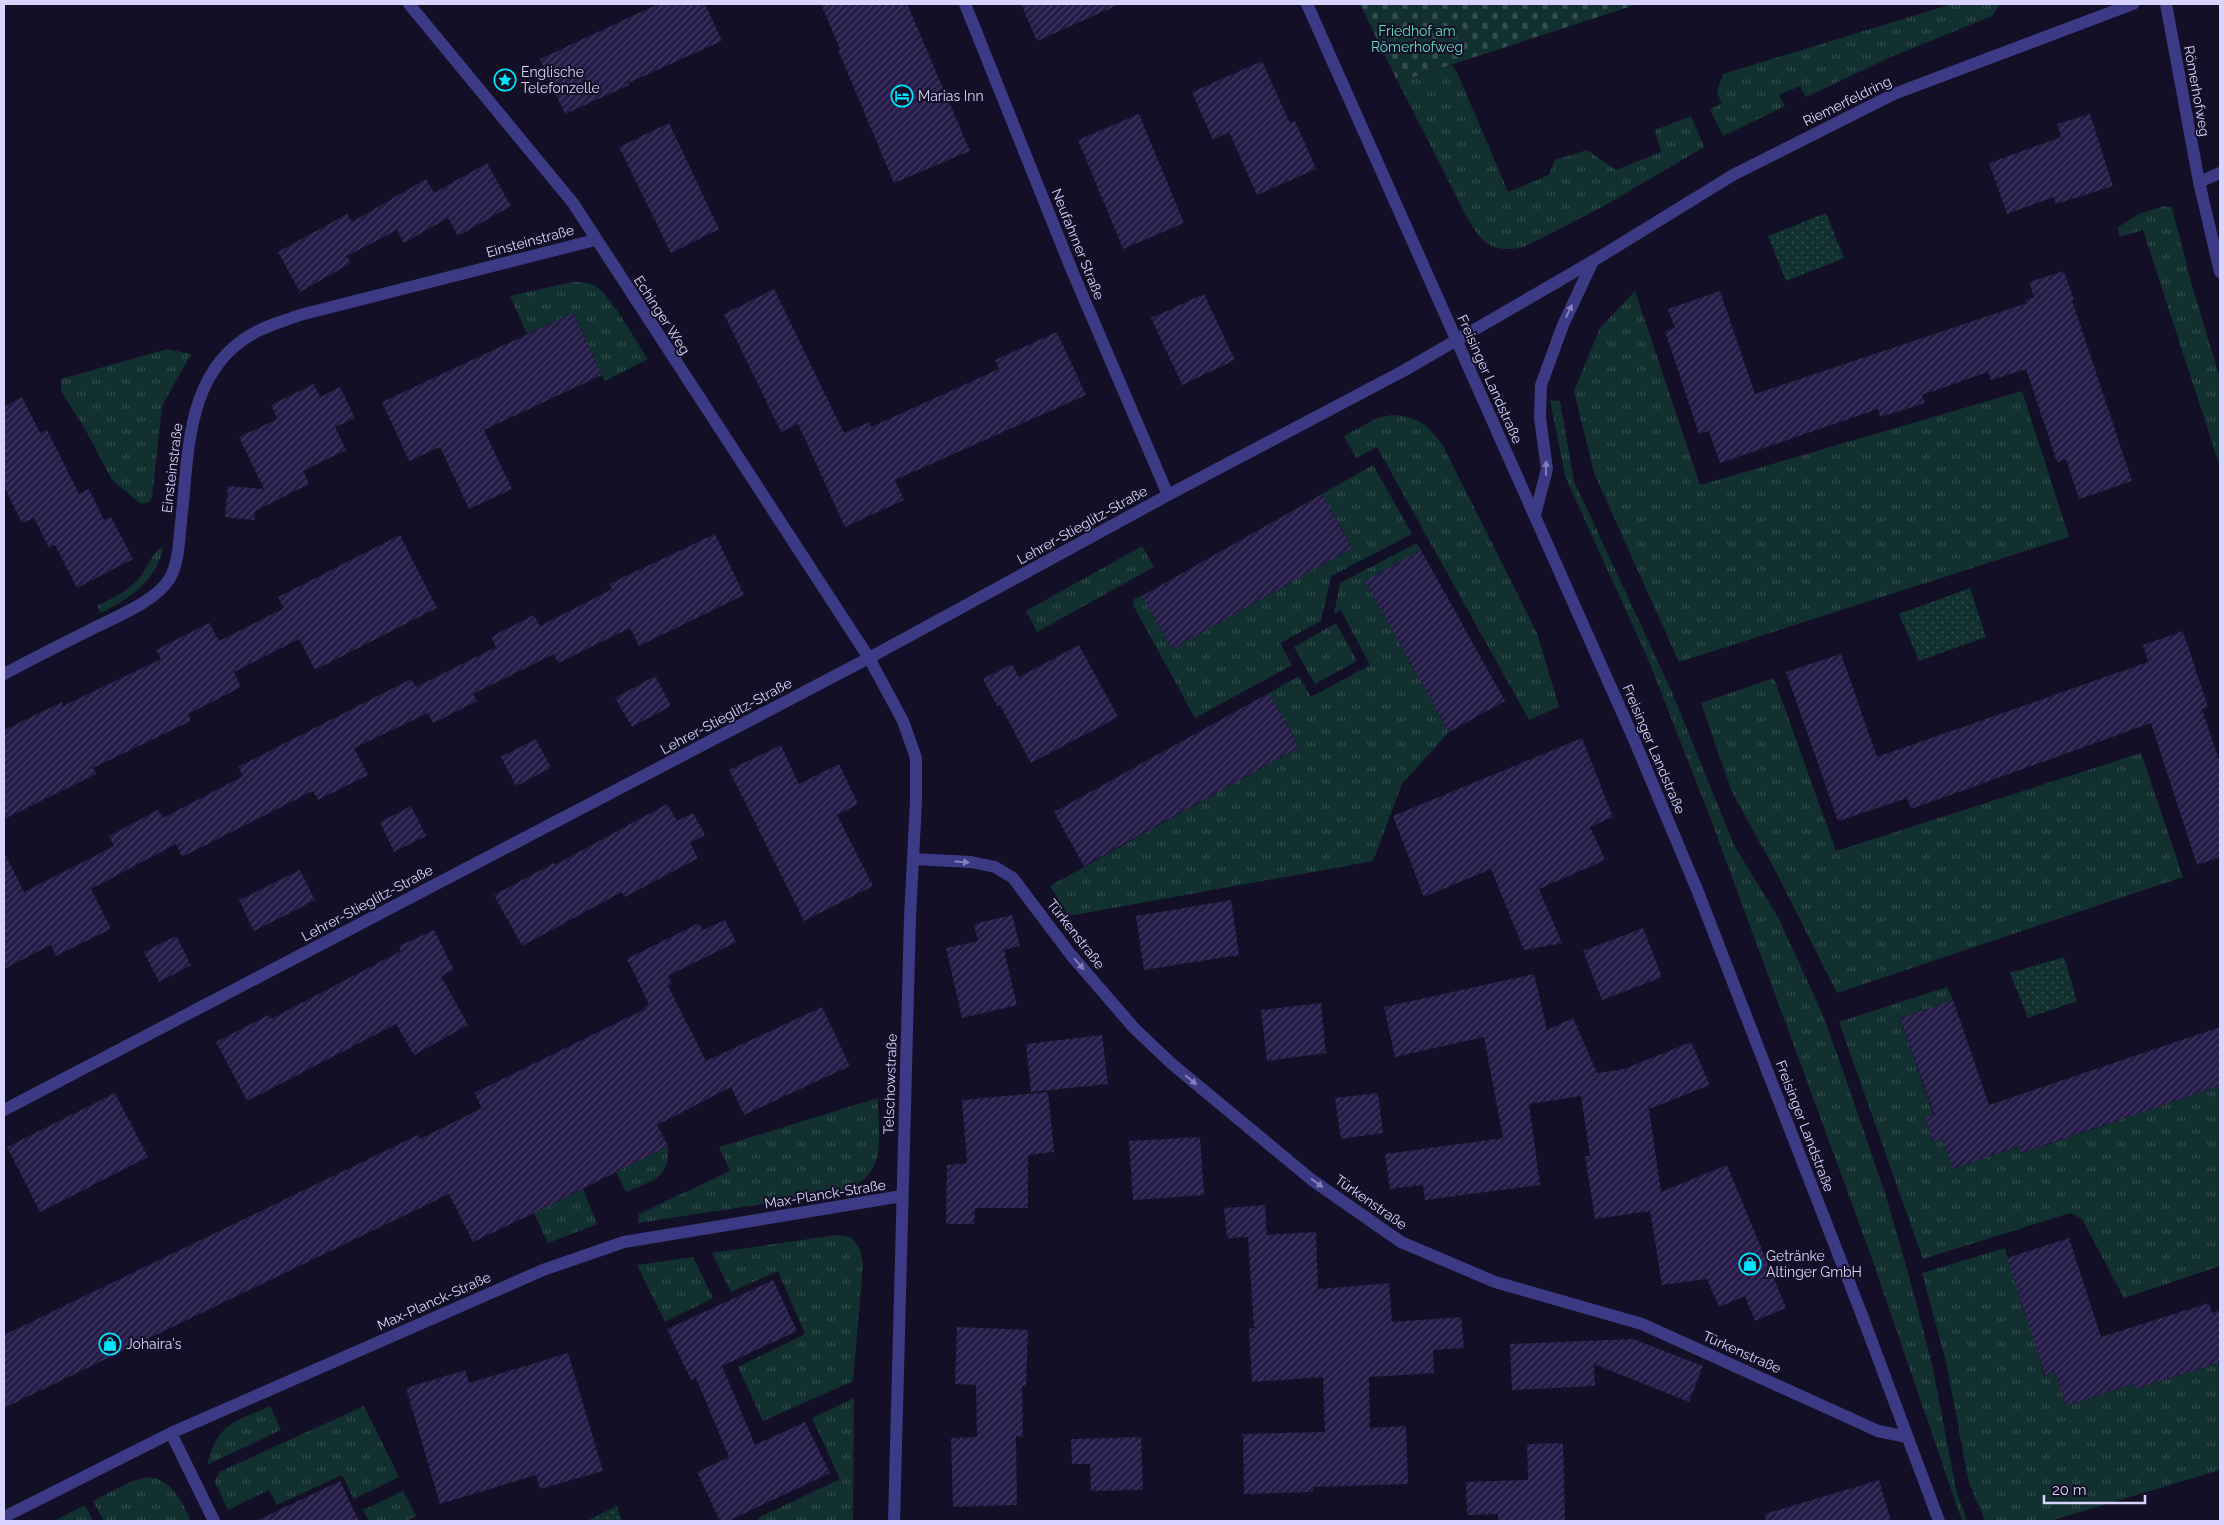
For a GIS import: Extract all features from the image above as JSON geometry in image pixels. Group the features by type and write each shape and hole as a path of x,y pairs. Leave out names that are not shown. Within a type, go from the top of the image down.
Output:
{"street":[{"name":"Echinger Weg","path":"409,4 573,203 595,240 869,658"},
{"name":"Neufahrner Straße","path":"965,4 1073,273 1168,495"},
{"name":"Freisinger Landstraße","path":"1307,4 1633,737 1698,892 1836,1246 1939,1521"},
{"name":"Riemerfeldring","path":"1456,340 1593,262 1733,175 1894,94 2133,4"},
{"name":"Römerhofweg","path":"2166,4 2198,182 2220,272"},
{"path":"2198,182 2220,173"},
{"name":"Einsteinstraße","path":"4,674 135,607 162,588 170,577 176,557 186,452 197,404 220,361 253,333 300,315 595,240"},
{"path":"1535,515 1547,469 1540,418 1541,384 1563,324 1593,262"},
{"name":"Lehrer-Stieglitz-Straße","path":"4,1110 869,658 1168,495 1405,370 1456,340"},
{"name":"Telschowstraße","path":"869,658 903,721 916,758 894,1521"},
{"name":"Türkenstraße","path":"914,859 971,862 995,867 1012,878 1077,962 1134,1028 1172,1064 1312,1180 1401,1242 1495,1282 1642,1324 1878,1431 1907,1437"},
{"name":"Max-Planck-Straße","path":"4,1517 172,1433 543,1270 624,1242 902,1196"},
{"path":"172,1433 214,1521"}],"green space":[{"name":"Friedhof am Römerhofweg","path":"1360,4 1638,4 1398,82"},
{"path":"1952,4 2000,4 1992,16 1893,56 1806,97 1800,86 1779,95 1785,106 1723,136 1710,109 1722,104 1717,92 1723,74"},
{"path":"1452,65 1457,72 1508,192 1549,175 1555,160 1587,150 1616,170 1661,152 1655,130 1691,116 1704,147 1604,206 1524,247 1505,249 1491,246 1474,230 1398,82"},
{"path":"2164,206 2172,208 2191,282 2220,378 2220,467 2143,230 2119,237 2118,227 2139,214"},
{"path":"1826,213 1844,258 1786,281 1768,236"},
{"path":"572,282 592,285 604,294 648,359 605,381 573,313 527,334 510,296"},
{"path":"1635,291 1700,485 2022,391 2069,537 1679,662 1594,473 1574,391 1600,328"},
{"path":"167,349 191,354 162,406 152,497 149,502 141,504 112,480 85,429 61,391 61,379"},
{"path":"1550,400 1560,401 1574,481 1671,690 1734,845 1779,919 1822,1013 1884,1190 1906,1265 1932,1364 1956,1489 1967,1521 1962,1521 1870,1253 1710,817 1648,659 1565,476"},
{"path":"1392,415 1409,418 1421,423 1442,444 1537,633 1559,707 1529,720 1377,447 1356,458 1344,436 1377,418"},
{"path":"1373,465 1412,534 1331,576 1321,621 1280,643 1292,665 1195,718 1133,605 1134,599 1142,596 1172,649 1352,548 1322,494"},
{"path":"1417,543 1421,550 1365,581 1449,732 1402,784 1373,861 1069,916 1050,886 1299,747 1269,693 1299,676 1311,697 1370,665 1341,610 1334,614 1340,583"},
{"path":"1142,546 1154,567 1037,632 1026,611"},
{"path":"163,547 155,570 141,587 101,613 97,606 120,594 136,582 156,552"},
{"path":"1970,588 1986,637 1919,661 1899,614"},
{"path":"1336,623 1357,661 1315,684 1294,647"},
{"path":"1774,678 1836,851 2141,753 2183,877 1837,993 1776,872 1732,792 1701,703"},
{"path":"2064,957 2077,1001 2028,1018 2010,973"},
{"path":"1947,987 1953,1000 1900,1018 1933,1114 1925,1118 1933,1141 1942,1138 1953,1169 2019,1146 2022,1153 2220,1086 2220,1266 2124,1298 2082,1219 2070,1213 1923,1259 1839,1022"},
{"path":"878,1098 878,1154 874,1166 857,1185 842,1192 638,1223 639,1214 730,1171 719,1147"},
{"path":"668,1146 666,1166 658,1177 626,1192 616,1172"},
{"path":"583,1189 597,1224 548,1243 534,1213"},
{"path":"837,1235 851,1237 860,1249 863,1265 853,1381 763,1421 738,1367 805,1334 778,1271 731,1292 712,1253"},
{"path":"2005,1248 2014,1281 2028,1288 2018,1291 2025,1316 2036,1313 2048,1349 2038,1353 2044,1375 2055,1372 2066,1406 2118,1389 2130,1376 2135,1389 2220,1362 2220,1470 2050,1521 1985,1521 1969,1483 1946,1362 1922,1273"},
{"path":"693,1257 713,1298 665,1322 637,1265"},
{"path":"854,1398 853,1521 759,1521 758,1518 840,1479 812,1418"},
{"path":"270,1406 281,1430 207,1465 216,1440 222,1432 237,1421"},
{"path":"364,1406 399,1477 354,1499 342,1475 277,1505 269,1490 228,1510 215,1482 219,1472"},
{"path":"149,1477 158,1479 171,1487 180,1499 191,1521 104,1521 93,1501 132,1481"},
{"path":"403,1491 416,1516 406,1521 369,1521 363,1510"},
{"path":"85,1505 93,1521 54,1521"},
{"path":"617,1506 622,1521 589,1520"}],"building":[{"path":"658,4 705,4 722,41 628,83 629,85 565,114 540,59"},
{"name":"Marias Inn","path":"821,4 907,4 970,151 894,183 838,50 840,49"},
{"path":"1021,4 1120,4 1037,41"},
{"path":"1262,61 1290,123 1295,121 1316,169 1257,195 1229,132 1213,140 1192,92"},
{"path":"1139,114 1184,223 1123,249 1078,140"},
{"path":"2090,114 2113,186 2056,204 2054,197 2007,214 1989,163 2061,137 2057,124"},
{"path":"669,123 719,229 671,253 619,147"},
{"path":"487,163 511,206 458,236 448,218 404,243 397,230 347,256 351,263 300,292 278,252 347,214 352,222 426,179 434,193"},
{"path":"2064,271 2132,481 2079,499 2066,459 2057,462 2026,369 1991,380 1988,372 1922,395 1925,403 1880,417 1878,409 1720,463 1709,431 1699,434 1665,331 1675,328 1668,309 1720,291 1755,394 2027,303 2026,300 2034,297 2029,282"},
{"path":"774,289 844,433 869,422 871,427 999,369 995,360 1057,332 1086,395 895,480 904,500 845,527 798,424 781,432 724,314"},
{"path":"1204,294 1235,360 1182,385 1151,318"},
{"path":"573,313 602,375 484,430 512,489 469,509 440,447 409,461 382,402"},
{"path":"314,384 320,397 340,387 355,418 335,427 346,450 303,471 309,484 255,511 254,520 225,517 228,486 264,489 239,437 277,419 271,405"},
{"path":"22,397 40,433 47,430 79,494 89,489 104,520 111,517 133,559 77,588 55,545 49,548 34,518 22,523 4,486 4,407"},
{"path":"1322,494 1352,548 1172,649 1142,596"},
{"path":"715,534 744,595 639,646 630,628 558,663 554,654 473,694 477,701 433,723 428,713 354,748 368,775 318,800 313,791 182,857 176,844 91,889 111,929 56,956 51,945 4,969 4,852 24,892 114,846 109,836 158,810 163,818 243,776 238,767 411,679 416,687 496,647 491,637 534,615 540,626 612,589 609,584"},
{"path":"400,535 437,608 315,670 299,639 234,672 241,687 188,714 191,721 93,768 96,774 4,819 4,730 62,702 63,706 161,659 156,650 209,623 219,641 284,608 278,597"},
{"path":"1421,550 1505,701 1449,732 1365,581"},
{"path":"2183,631 2208,707 2202,709 2220,763 2220,857 2197,865 2151,723 1911,809 1907,798 1838,821 1786,672 1841,654 1877,757 2148,662 2143,645"},
{"path":"1079,645 1118,717 1031,763 1000,705 997,706 983,679 1012,664 1019,677"},
{"path":"655,676 671,706 632,727 615,698"},
{"path":"1269,693 1299,747 1084,866 1054,812"},
{"path":"1582,738 1613,817 1590,827 1605,860 1539,889 1562,943 1524,950 1491,869 1424,897 1393,816"},
{"path":"536,739 551,768 516,786 501,757"},
{"path":"781,745 799,784 839,764 858,804 837,815 873,886 804,921 729,770"},
{"path":"667,804 677,821 693,813 705,835 690,843 698,858 625,897 622,892 522,946 494,895 554,863 555,865"},
{"path":"411,806 426,836 394,852 380,822"},
{"path":"300,870 315,900 254,931 239,900"},
{"path":"1231,900 1239,955 1144,970 1136,916"},
{"path":"1012,915 1020,946 1004,950 1017,1005 962,1018 946,948 978,941 974,924"},
{"path":"725,920 736,942 668,976 672,984 668,986 706,1061 822,1007 850,1066 744,1115 731,1087 657,1125 668,1146 473,1242 449,1194 4,1408 4,1335 418,1135 420,1139 482,1108 474,1093 645,1009 644,1007 649,1004 627,959 699,923 703,930"},
{"path":"1643,928 1662,977 1602,1000 1583,951"},
{"path":"434,930 454,970 441,976 468,1025 414,1055 396,1024 247,1101 216,1042 268,1015 271,1019 401,951 399,946"},
{"path":"176,936 191,965 159,982 144,952"},
{"path":"1534,974 1547,1030 1573,1018 1597,1073 1624,1069 1691,1042 1710,1085 1649,1109 1661,1192 1727,1165 1786,1308 1755,1321 1745,1296 1719,1307 1707,1279 1662,1285 1650,1211 1595,1219 1585,1156 1590,1156 1581,1096 1529,1104 1540,1185 1425,1200 1423,1185 1390,1189 1385,1154 1503,1138 1484,1037 1395,1057 1384,1007"},
{"path":"1953,1000 1989,1105 2220,1027 2220,1086 2021,1153 2019,1146 1953,1169 1942,1138 1933,1141 1925,1117 1934,1114 1900,1018"},
{"path":"1321,1003 1326,1053 1267,1061 1261,1010"},
{"path":"1102,1035 1108,1084 1031,1092 1026,1044"},
{"path":"1048,1092 1054,1152 1028,1155 1028,1208 975,1208 974,1224 946,1224 947,1165 967,1163 962,1100"},
{"path":"115,1093 148,1157 40,1212 7,1147"},
{"path":"1378,1093 1383,1133 1341,1139 1335,1098"},
{"path":"1200,1137 1204,1195 1133,1200 1129,1141"},
{"path":"1265,1205 1267,1235 1316,1232 1318,1289 1389,1283 1392,1322 1461,1317 1464,1348 1433,1350 1434,1373 1369,1377 1370,1428 1406,1426 1408,1484 1313,1487 1313,1492 1244,1494 1243,1434 1325,1432 1323,1377 1252,1382 1249,1329 1254,1328 1248,1237 1227,1238 1224,1208"},
{"path":"2069,1238 2101,1337 2209,1303 2212,1313 2220,1310 2220,1362 2135,1389 2133,1384 2066,1406 2055,1372 2045,1375 2007,1258"},
{"path":"773,1280 797,1331 722,1366 755,1445 805,1422 830,1473 728,1521 720,1521 697,1472 729,1457 696,1378 691,1380 667,1329"},
{"path":"957,1327 1028,1330 1026,1387 1022,1386 1023,1437 1016,1436 1017,1505 953,1507 951,1438 977,1437 976,1385 955,1384"},
{"path":"1633,1339 1703,1366 1689,1402 1594,1364 1595,1386 1512,1390 1510,1344"},
{"path":"568,1353 603,1471 540,1489 536,1475 440,1504 406,1388 465,1370 469,1383"},
{"path":"1141,1437 1143,1490 1091,1491 1090,1464 1072,1464 1071,1439"},
{"path":"1563,1443 1565,1521 1498,1521 1498,1514 1467,1515 1466,1482 1528,1480 1527,1444"},
{"path":"1879,1480 1891,1521 1766,1521 1765,1514"},
{"path":"340,1481 359,1521 256,1521"}],"place":[{"name":"Englische Telefonzelle","path":"505,80"},
{"name":"Marias Inn","path":"902,96"},
{"name":"Getränke Altinger GmbH","path":"1750,1264"},
{"name":"Johaira's","path":"110,1344"}]}
